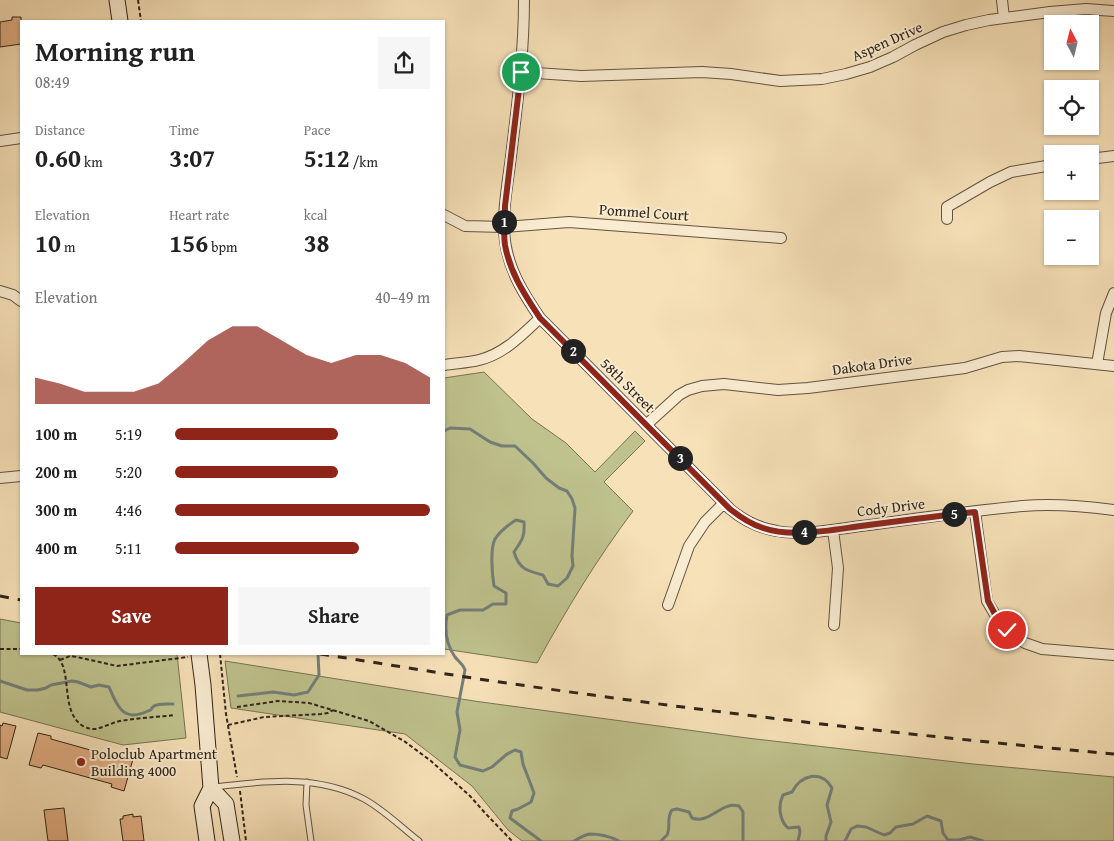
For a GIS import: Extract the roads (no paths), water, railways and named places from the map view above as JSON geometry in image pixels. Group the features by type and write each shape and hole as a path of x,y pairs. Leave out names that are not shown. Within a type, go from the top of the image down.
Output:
{"main road":[{"path":"118,0 120,20"},
{"path":"199,655 212,788 202,806 207,841"},
{"path":"212,788 226,804 232,841"}],"street":[{"name":"58th Street","path":"524,0 524,40 504,227 508,257 517,282 540,318 646,425 742,519 762,528"},
{"path":"1002,0 1004,18"},
{"name":"Aspen Drive","path":"521,72 582,76 702,72 780,81 822,79 870,67 943,32 966,25 1050,12 1086,9 1114,10"},
{"path":"0,141 20,138"},
{"path":"1099,158 1114,156"},
{"path":"947,219 947,207 997,178 1011,172 1044,166"},
{"name":"Pommel Court","path":"445,216 465,226 504,227 569,222 781,238"},
{"path":"0,291 13,295 20,300"},
{"path":"1097,364 1106,313 1114,293"},
{"path":"445,365 478,360 494,355 508,347 540,318"},
{"name":"Dakota Drive","path":"646,425 679,395 702,386 724,384 778,390 808,388 965,368 1002,358 1019,356 1114,366"},
{"path":"0,478 20,476"},
{"path":"668,605 689,546 705,522 724,503"},
{"name":"Cody Drive","path":"762,528 779,532 833,530 1025,505 1079,506 1114,510"},
{"path":"975,512 988,601 997,618 1007,630 1025,643 1042,649 1114,655"},
{"path":"833,530 838,568 834,625"}],"lane":[{"path":"212,788 238,784 291,782 307,782 334,787 355,794 375,806 416,840"},
{"path":"307,782 306,805 310,841"}],"waterway":[{"path":"445,430 450,428 470,429 490,442 502,446 515,446 546,478 559,488 567,491 575,508 573,566 567,578 558,586 548,584 543,575 524,568 518,562 514,552 522,538 524,522 516,520 504,528 497,536 492,549 494,586 506,593 506,604 493,604 483,610 460,610 447,615 446,621 446,637 455,657 465,670 457,712 460,730 455,757 460,765 483,771 492,767 507,754 515,750 521,752 523,764 534,793 531,802 512,811 510,818 541,841"},
{"path":"238,696 273,692 294,695 308,692 319,675 318,655"},
{"path":"0,681 27,690 38,690 51,685 72,681 91,687 99,685 109,687 122,711 132,715 151,710 158,704 173,704"},
{"path":"798,841 799,827 788,828 783,821 780,812 781,799 783,795 792,792 800,782 811,776 822,778 832,788 827,805 831,822 826,841"},
{"path":"661,841 667,835 669,816 672,810 677,809 689,812 692,818 698,819 710,816 721,809 733,805 739,806 743,812 743,841"},
{"path":"845,841 851,829 857,826 866,827 884,835 890,833 896,827 913,824 927,816 941,821 943,833 948,840 970,837 983,841"},
{"path":"574,841 590,834 605,836 619,841"}],"railway":[{"path":"0,596 20,600"},
{"path":"326,655 479,679 717,711 955,739 1114,754"}],"place":[{"name":"Poloclub Apartment Building 4000","path":"81,762"}]}
